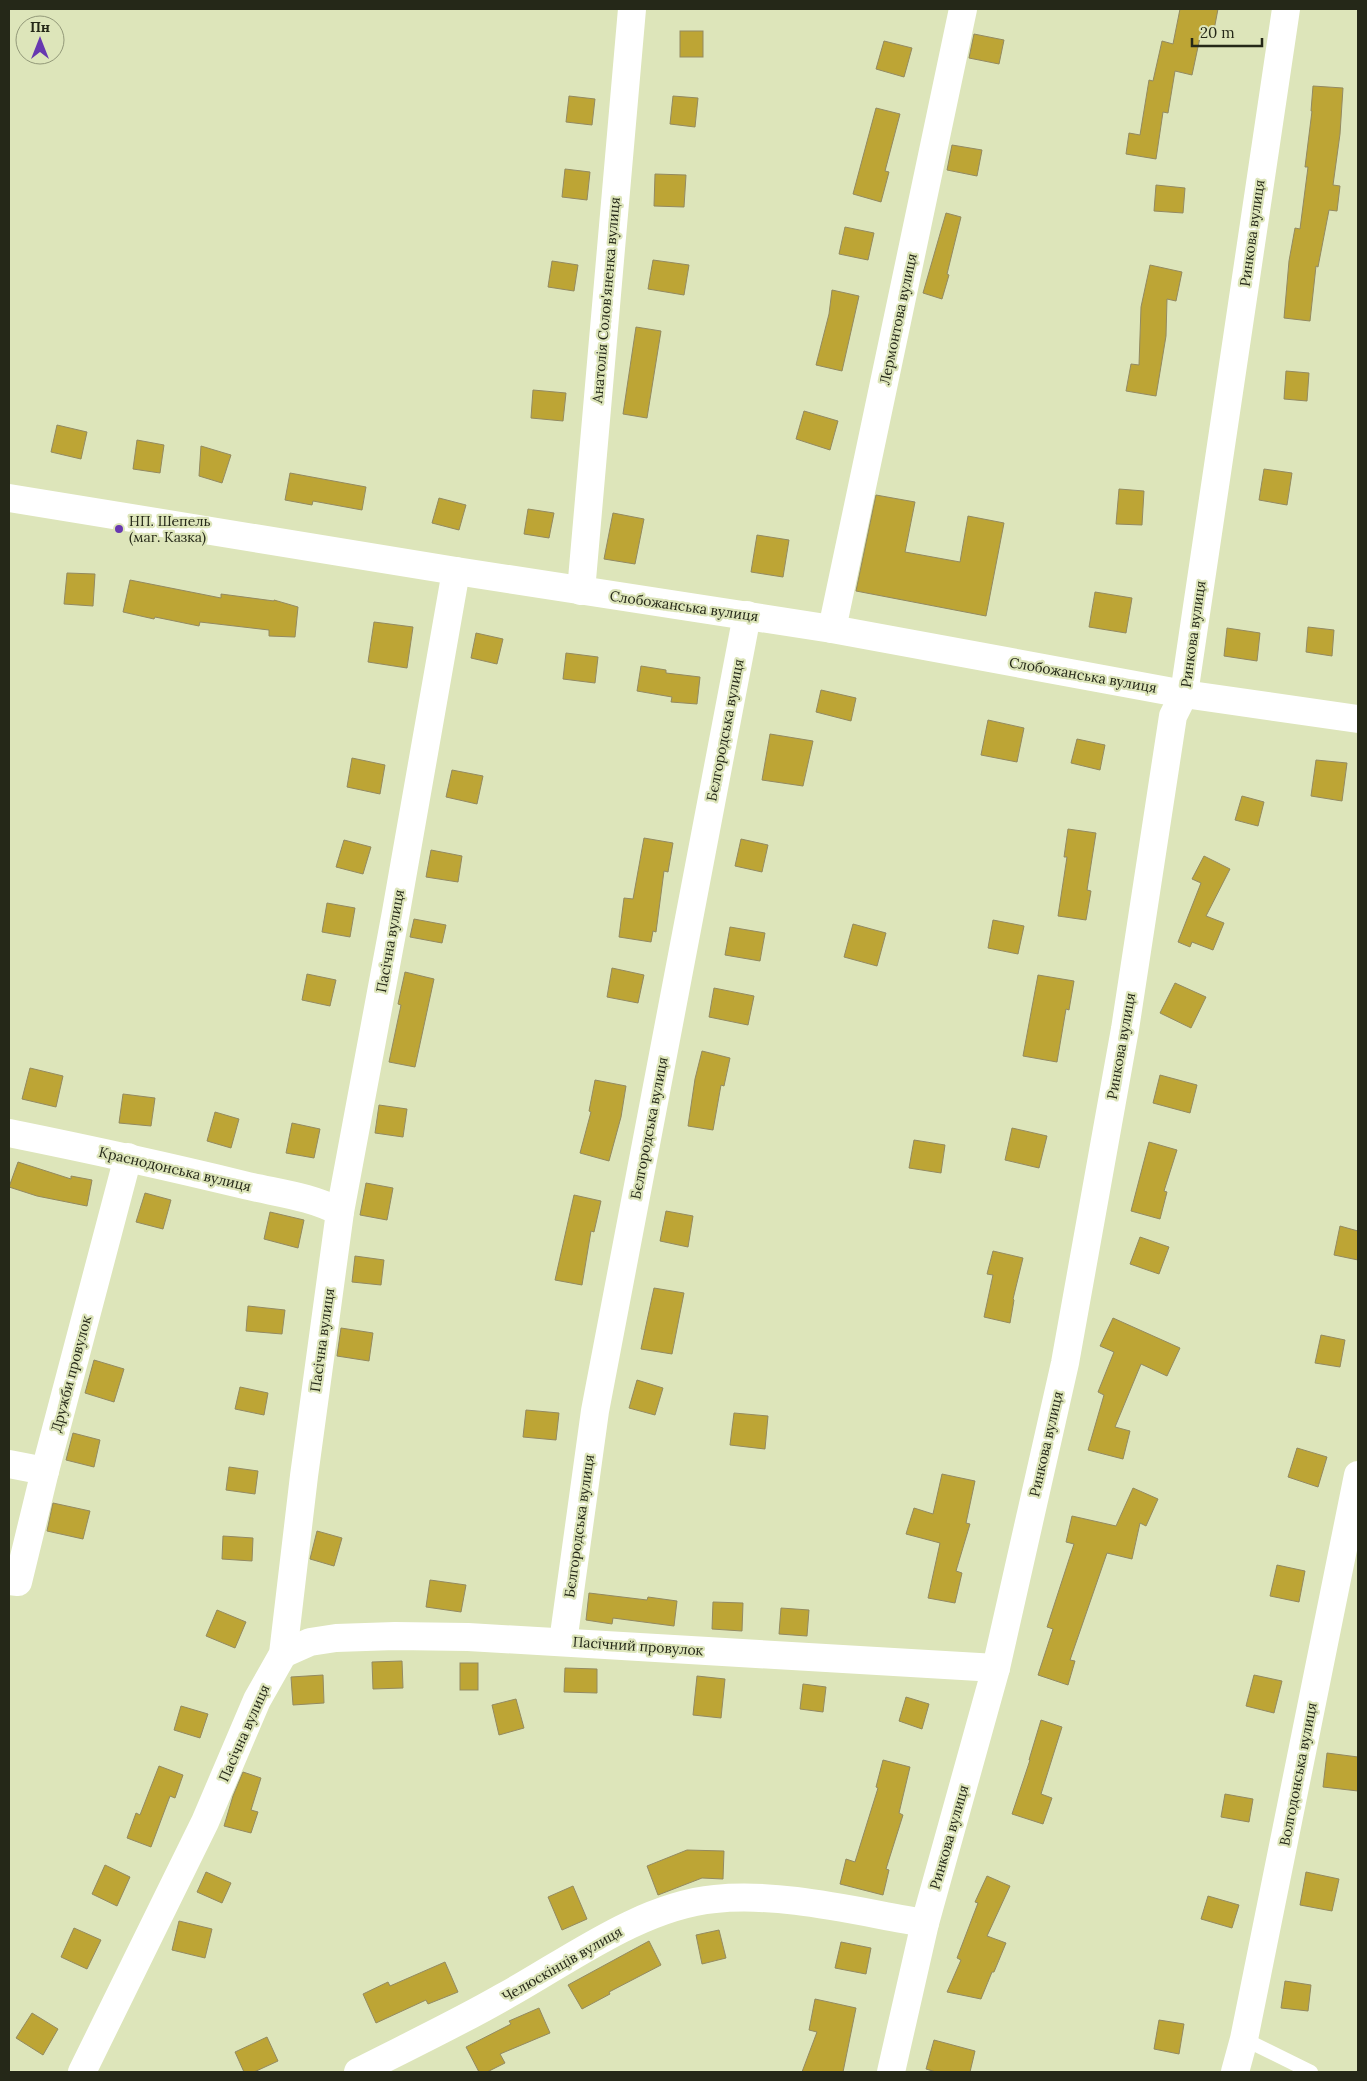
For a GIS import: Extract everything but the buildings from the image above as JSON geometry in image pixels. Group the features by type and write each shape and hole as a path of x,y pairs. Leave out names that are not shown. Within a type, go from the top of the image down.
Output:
{"street":[{"name":"Лермонтова вулиця","path":"832,629 963,9"},
{"name":"Ринкова вулиця","path":"891,2072 925,1923 996,1668 1065,1363 1125,1029 1166,752 1173,716 1184,694 1286,9"},
{"name":"Анатолія Солов'яненка вулиця","path":"581,591 627,16"},
{"name":"Слобожанська вулиця","path":"9,498 581,591 832,629 1184,694 1358,719"},
{"name":"Пасічна вулиця","path":"82,2072 205,1822 257,1700 283,1654 304,1476 340,1212 396,912 456,571"},
{"name":"Бєлгородська вулиця","path":"563,1642 595,1411 747,616"},
{"name":"Краснодонська вулиця","path":"9,1133 128,1157 250,1187 306,1198 340,1212"},
{"name":"Дружби провулок","path":"9,1581 18,1582 45,1471 128,1157"},
{"path":"9,1464 45,1471"},
{"name":"Волгодонська вулиця","path":"1235,2072 1244,2039 1358,1475"},
{"name":"Пасічний провулок","path":"283,1654 310,1642 356,1637 468,1637 996,1668"},
{"name":"Челюскінців вулиця","path":"358,2072 503,1998 603,1938 668,1909 714,1899 782,1899 925,1923"}],"lane":[{"path":"1244,2039 1311,2072"}],"place":[{"name":"НП. Шепель (маг. Казка)","path":"119,529"}]}
